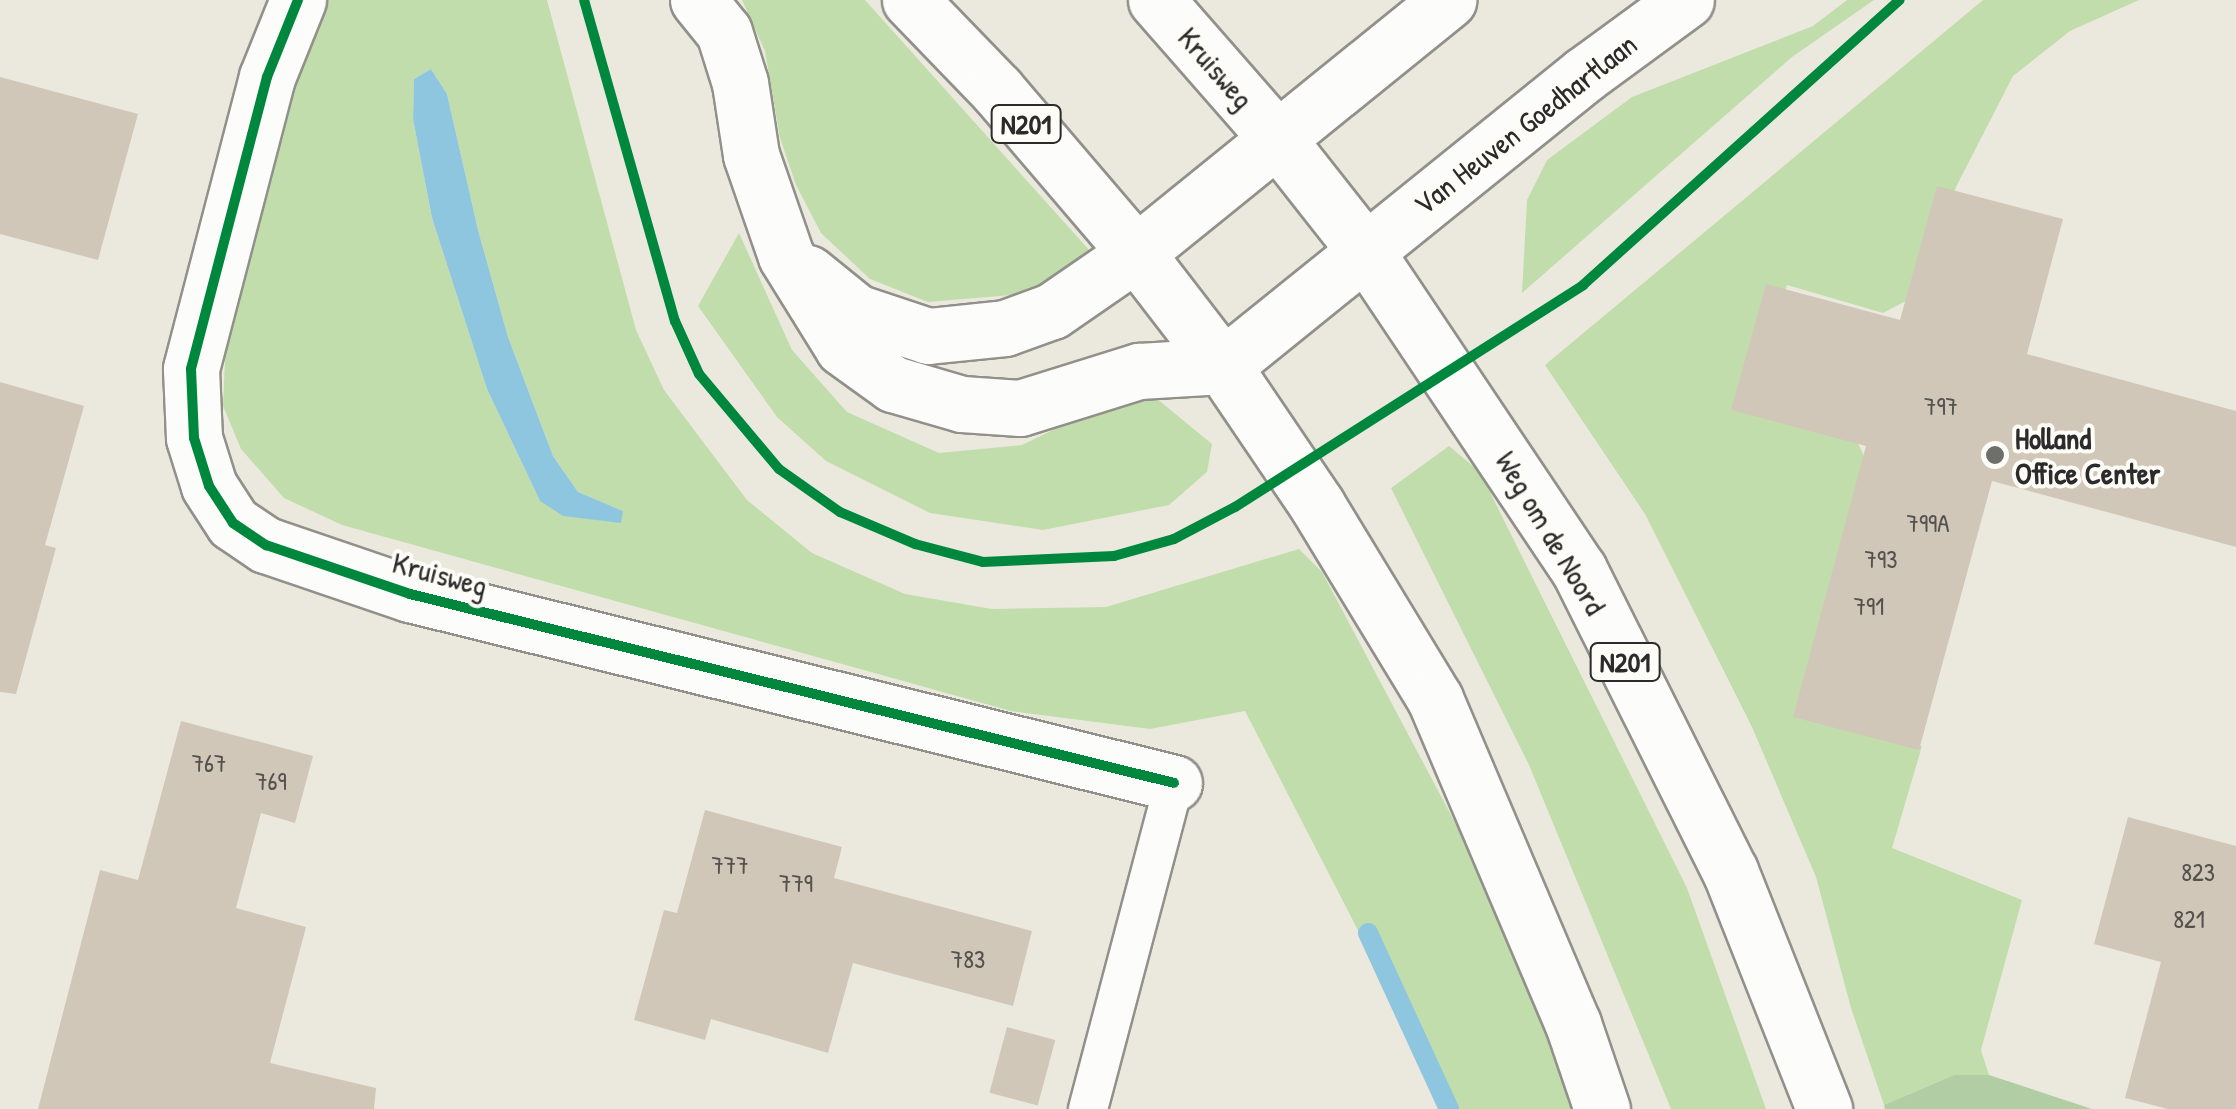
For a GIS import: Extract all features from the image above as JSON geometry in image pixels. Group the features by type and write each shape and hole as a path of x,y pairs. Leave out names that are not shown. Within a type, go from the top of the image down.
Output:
{"main road":[{"name":"Kruisweg","path":"298,0 266,77 190,369 194,438 210,486 233,523 266,546 410,594 1174,782"},
{"path":"698,0 724,32 740,84 751,155 786,256 843,348 893,384 962,404 1020,408 1139,371 1223,366"},
{"name":"N201","path":"910,0 997,90 1136,254 1223,366 1316,505 1435,699 1573,1024 1602,1109"},
{"name":"Kruisweg","path":"1156,0 1276,136"},
{"path":"786,256 856,312 928,336 1005,328 1052,311 1136,254 1276,136 1448,0"},
{"name":"Van Heuven Goedhartlaan","path":"1223,366 1364,249 1686,0"},
{"name":"N201","path":"1276,136 1364,249"},
{"name":"Weg om de Noord","path":"1364,249 1579,570 1730,872 1824,1109"}],"lane":[{"name":"Kruisweg","path":"1088,1109 1174,782"}],"green space":[{"path":"326,0 547,0 636,330 664,390 747,500 812,553 905,594 992,609 1106,607 1299,549 1322,572 1460,832 1579,1109 1441,1109 1363,940 1245,711 1150,729 1011,711 342,525 284,498 241,449 223,406 226,338 302,59","holes":["431,69 447,94 478,230 508,337 553,456 578,492 623,511 540,501 487,389 432,218 413,119 414,79"]},
{"path":"742,0 865,0 1099,261 1036,293 928,302 870,279 821,233 796,185 780,138 765,51"},
{"path":"1847,0 1874,0 1792,57 1522,293 1527,200 1547,160 1632,97 1813,26"},
{"path":"1983,0 2139,0 2070,31 2013,76 1956,187 1923,292 1883,313 1787,285 1749,407 1856,439 1875,479 1805,710 1922,746 1892,848 2022,900 1981,1050 1989,1075 1954,1075 1884,1105 1851,1008 1816,877 1752,727 1645,514 1545,365"},
{"path":"739,233 792,350 847,412 939,453 1022,445 1094,410 1156,398 1212,444 1207,472 1169,505 1043,530 930,513 826,461 777,417 698,306"},
{"path":"1449,446 1480,472 1687,888 1766,1109 1671,1109 1529,765 1391,488"},
{"path":"1954,1075 1989,1075 2092,1109 1885,1109 1884,1105"}],"water":[{"path":"431,69 447,94 478,230 508,337 553,456 578,492 623,511 621,523 563,516 540,501 487,389 432,218 413,119 414,79"}],"building":[{"path":"0,77 138,114 98,260 0,234"},
{"name":"Holland Office Center","path":"1937,186 2063,219 2027,354 2236,411 2236,547 1992,481 1919,750 1793,717 1866,446 1731,410 1766,284 1900,320"},
{"path":"0,382 84,406 45,545 56,548 16,694 0,692"},
{"path":"181,721 313,756 295,823 261,813 236,908 306,927 270,1063 376,1088 374,1109 38,1109 100,870 138,880"},
{"path":"705,810 842,847 834,878 1032,931 1013,1006 853,963 828,1053 711,1019 705,1040 634,1020 664,910 677,913"},
{"path":"2128,817 2236,846 2236,1109 2168,1109 2125,1098 2161,962 2094,944"},
{"path":"1007,1027 1055,1040 1038,1106 989,1093"}],"waterway":[{"path":"1368,933 1449,1109"}],"cycle path":[{"path":"298,0 267,77 191,369 194,438 209,486 233,523 266,545 410,594 1174,783"},
{"path":"584,0 675,321 699,374 779,469 840,512 915,544 983,562 1114,556 1174,539 1235,507 1583,285 1900,0"}],"place":[{"name":"Holland Office Center","path":"1995,455"}]}
